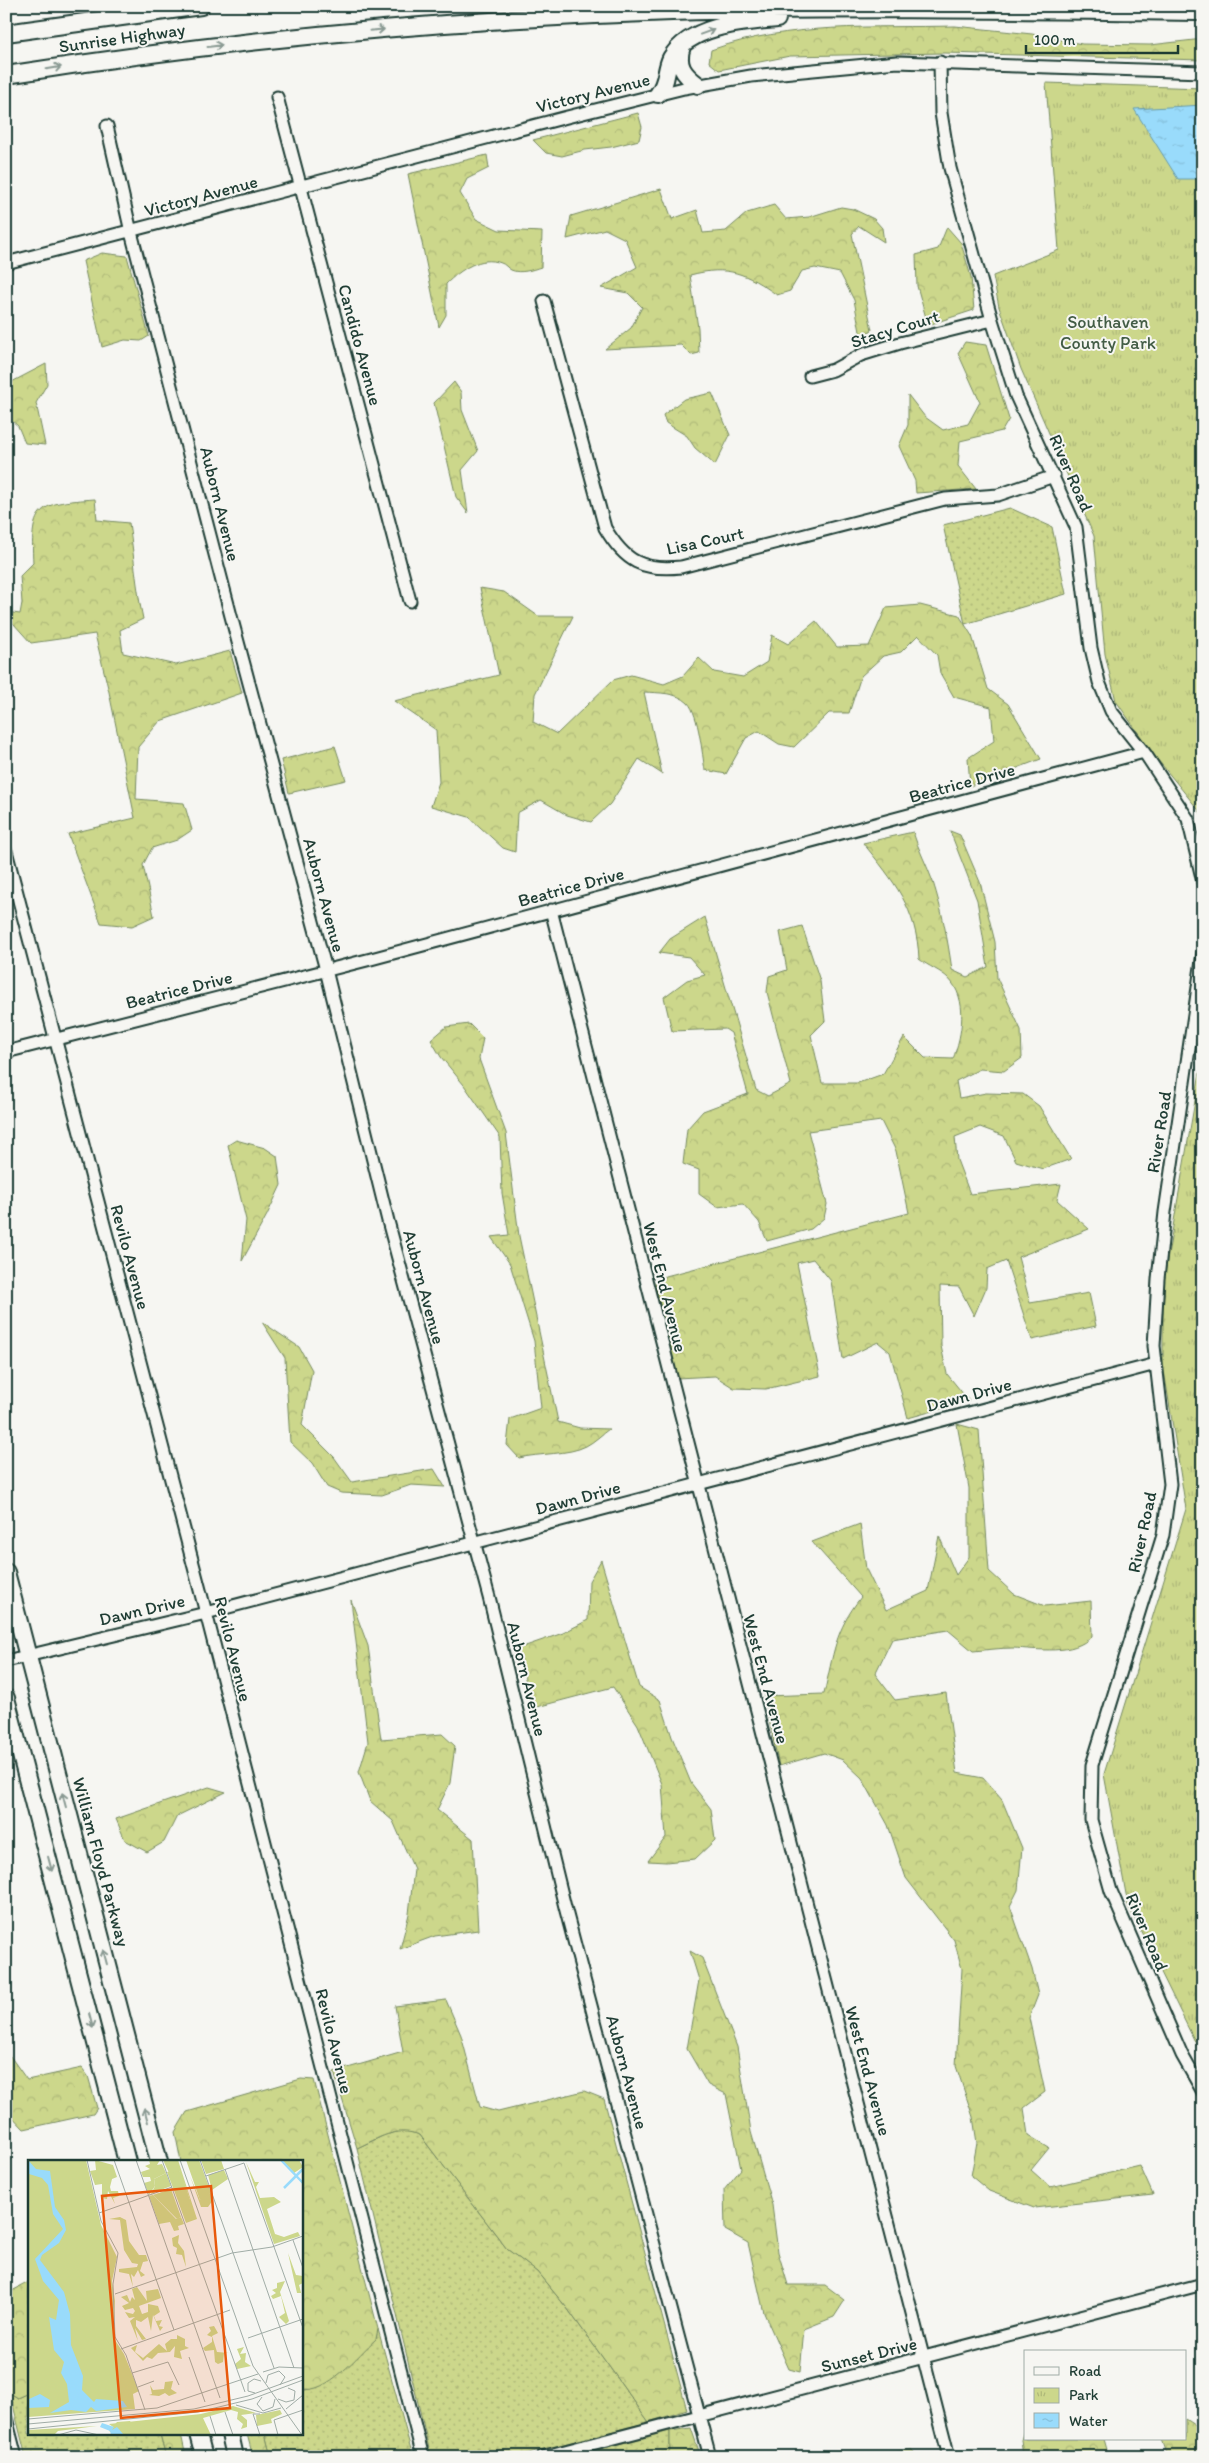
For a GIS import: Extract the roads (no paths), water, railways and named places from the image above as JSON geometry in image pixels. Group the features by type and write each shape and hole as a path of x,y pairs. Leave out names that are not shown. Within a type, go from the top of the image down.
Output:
{"highway":[{"name":"Sunrise Highway","path":"6,32 200,6"},
{"name":"Sunrise Highway","path":"6,75 202,48 396,28 617,14 855,10 1203,12"},
{"path":"658,94 667,78 670,62 682,46 699,35 733,25 855,10"},
{"path":"682,46 679,57 680,67 698,85"},
{"name":"William Floyd Parkway","path":"6,1572 158,2160"},
{"path":"6,1698 127,2160"},
{"path":"199,2436 204,2457"},
{"path":"230,2436 235,2457"}],"street":[{"name":"Victory Avenue","path":"6,263 698,85 813,68 890,62 940,62 1106,70 1203,72"},
{"name":"River Road","path":"940,62 941,113 950,168 992,320 1016,396 1076,527 1091,648 1099,682 1111,711 1144,752 1188,819 1203,882"},
{"name":"Candido Avenue","path":"277,97 410,601"},
{"name":"Auborn Avenue","path":"107,126 131,232 233,626 326,970 388,1221 474,1543 566,1907 710,2457"},
{"name":"Lisa Court","path":"544,301 605,528 614,544 625,555 640,565 652,568 681,567 945,498 998,495 1054,476"},
{"name":"Stacy Court","path":"810,376 833,370 861,355 900,343 992,320"},
{"name":"Beatrice Drive","path":"6,1052 326,970 1144,752"},
{"name":"Revilo Avenue","path":"6,851 206,1613 422,2457"},
{"name":"West End Avenue","path":"551,910 949,2457"},
{"name":"River Road","path":"1203,953 1164,1212 1155,1327 1156,1364 1170,1484 1163,1535 1092,1765 1091,1820 1111,1892 1182,2055 1203,2092"},
{"name":"Dawn Drive","path":"6,1661 206,1613 1156,1364"},
{"name":"Sunset Drive","path":"542,2457 924,2359 1203,2284"},
{"path":"6,2418 16,2457"}],"water":[{"path":"1203,105 1203,179 1178,179 1134,109"}],"park label":[{"name":"Southaven County Park","path":"1108,332"}]}
